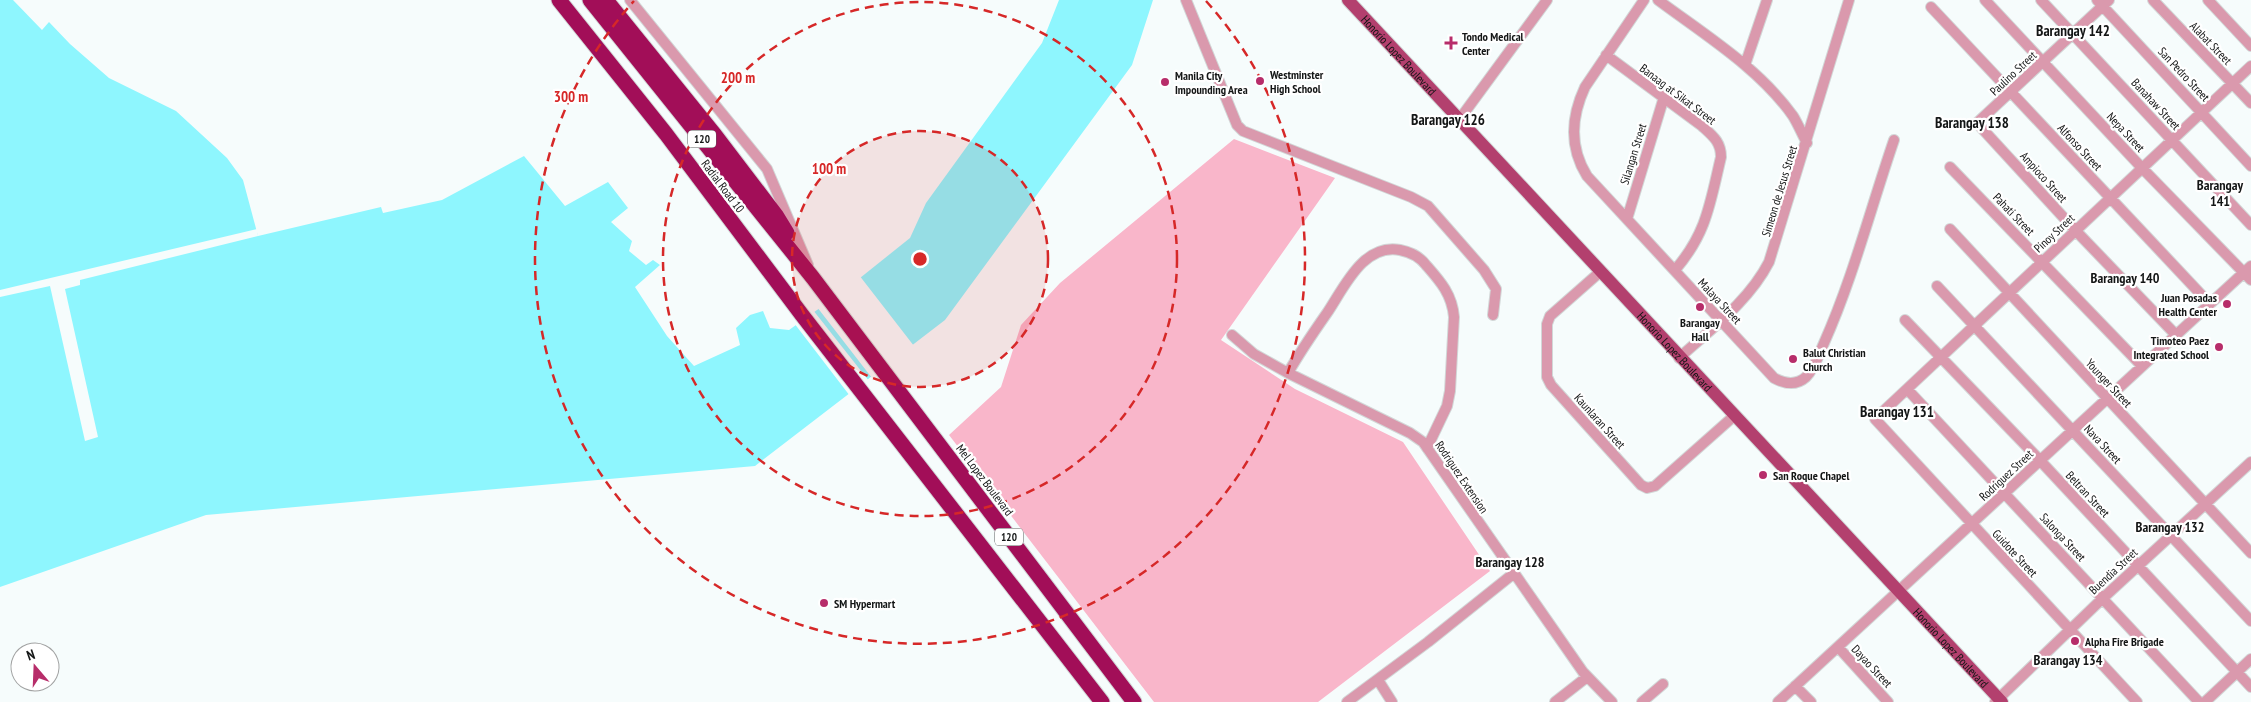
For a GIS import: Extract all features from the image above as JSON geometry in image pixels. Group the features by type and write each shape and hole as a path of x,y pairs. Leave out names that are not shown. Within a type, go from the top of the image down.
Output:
{"highway":[{"path":"551,0 660,138 686,161"},
{"name":"Radial Road 10","path":"559,0 686,161 802,315 1102,702"},
{"name":"Radial Road 10","path":"590,0 813,278 884,372"},
{"path":"606,0 715,135 776,215 813,278"},
{"name":"Mel Lopez Boulevard","path":"884,372 1134,702"}],"main road":[{"name":"Honorio Lopez Boulevard","path":"1348,0 1999,701"}],"street":[{"path":"630,0 767,169 813,278"},
{"path":"1186,0 1237,125 1243,131 1411,197 1428,206 1484,270 1496,289 1493,315"},
{"path":"1459,120 1547,0"},
{"name":"Malaya Street","path":"1644,0 1585,87 1578,102 1573,134 1579,164 1587,176 1774,378 1783,383 1794,383 1805,378 1813,368 1829,332 1894,140"},
{"path":"1658,0 1745,65 1794,117 1807,144"},
{"path":"1745,65 1767,0"},
{"name":"Simeon de Jesus Street","path":"1679,358 1760,281 1769,262 1807,144 1849,0"},
{"name":"Nepa Street","path":"1985,0 2142,168 2249,273"},
{"name":"Banahaw Street","path":"2042,0 2251,225"},
{"name":"Alabat Street","path":"2153,0 2251,103"},
{"path":"2208,0 2251,46"},
{"name":"Paulino Street","path":"1977,123 2043,62 2103,2"},
{"name":"San Pedro Street","path":"2103,2 2251,166"},
{"name":"Alfonso Street","path":"1931,7 2210,304"},
{"name":"Banaag at Sikat Street","path":"1606,55 1702,126 1716,139 1721,148 1721,157 1707,216 1697,241 1675,270"},
{"name":"Pinoy Street","path":"1875,419 2251,66"},
{"name":"Silangan Street","path":"1627,219 1664,97"},
{"name":"Ampioco Street","path":"1977,123 2076,231 2176,335"},
{"name":"Pahati Street","path":"1950,167 2043,261 2142,366"},
{"name":"Younger Street","path":"1950,229 2251,552"},
{"path":"1288,373 1307,340 1360,265 1378,252 1394,249 1408,252 1423,262 1448,291 1453,305 1450,391 1447,406 1427,448"},
{"name":"Kaunlaran Street","path":"1600,272 1550,316 1547,324 1547,377 1551,385 1641,485 1647,488 1655,486 1734,416"},
{"name":"Rodriguez Street","path":"1778,702 2210,304 2249,273"},
{"name":"Nava Street","path":"1937,286 2251,621"},
{"name":"Beltran Street","path":"1905,320 2040,461 2251,687"},
{"name":"Rodriguez Extension","path":"1232,335 1254,354 1288,373 1418,437 1587,677 1612,702"},
{"name":"Salonga Street","path":"1907,389 2199,702"},
{"name":"Guidote Street","path":"1875,419 2137,702"},
{"name":"Buendia Street","path":"1999,701 2069,630 2251,462"},
{"path":"1348,702 1514,574"},
{"name":"Dayao Street","path":"1838,647 1888,702"},
{"path":"2206,702 2251,659"},
{"path":"1555,702 1587,677"},
{"path":"1378,680 1392,702"},
{"path":"1642,702 1663,684"},
{"path":"1795,686 1811,702"}],"shaded area":[{"path":"1234,139 1335,178 1221,340 1295,389 1403,442 1490,571 1318,702 1154,702 949,435 1001,387 1021,325 1060,283"}],"water":[{"path":"0,0 13,0 42,30 49,22 70,44 109,78 176,111 227,158 243,180 258,236 381,207 383,213 442,200 524,156 565,206 608,182 628,208 611,222 632,241 629,251 646,265 653,260 660,265 635,287 667,336 694,366 740,345 736,328 750,315 763,311 770,328 789,330 845,290 910,238 926,203 1042,43 1059,0 1153,0 1132,65 945,320 755,466 206,515 0,587"}],"pier":[{"path":"257,229 258,236 80,280 80,285 65,289 98,437 85,441 50,286 0,297 0,290"},
{"path":"859,275 914,346 872,378 817,307"},
{"path":"813,310 869,381 850,396 794,323"}],"place":[{"name":"Tondo Medical Center","path":"1451,43"},
{"name":"Westminster High School","path":"1260,81"},
{"name":"Manila City Impounding Area","path":"1165,82"},
{"name":"Juan Posadas Health Center","path":"2227,304"},
{"name":"Barangay Hall","path":"1700,307"},
{"name":"Timoteo Paez Integrated School","path":"2219,347"},
{"name":"Balut Christian Church","path":"1793,359"},
{"name":"San Roque Chapel","path":"1763,475"},
{"name":"SM Hypermart","path":"824,603"},
{"name":"Alpha Fire Brigade","path":"2075,641"}],"district":[{"name":"Barangay 142","path":"2073,30"},
{"name":"Barangay 126","path":"1448,119"},
{"name":"Barangay 138","path":"1972,122"},
{"name":"Barangay 141","path":"2220,194"},
{"name":"Barangay 140","path":"2125,278"},
{"name":"Barangay 131","path":"1897,411"},
{"name":"Barangay 132","path":"2170,527"},
{"name":"Barangay 128","path":"1510,562"},
{"name":"Barangay 134","path":"2068,660"}]}
